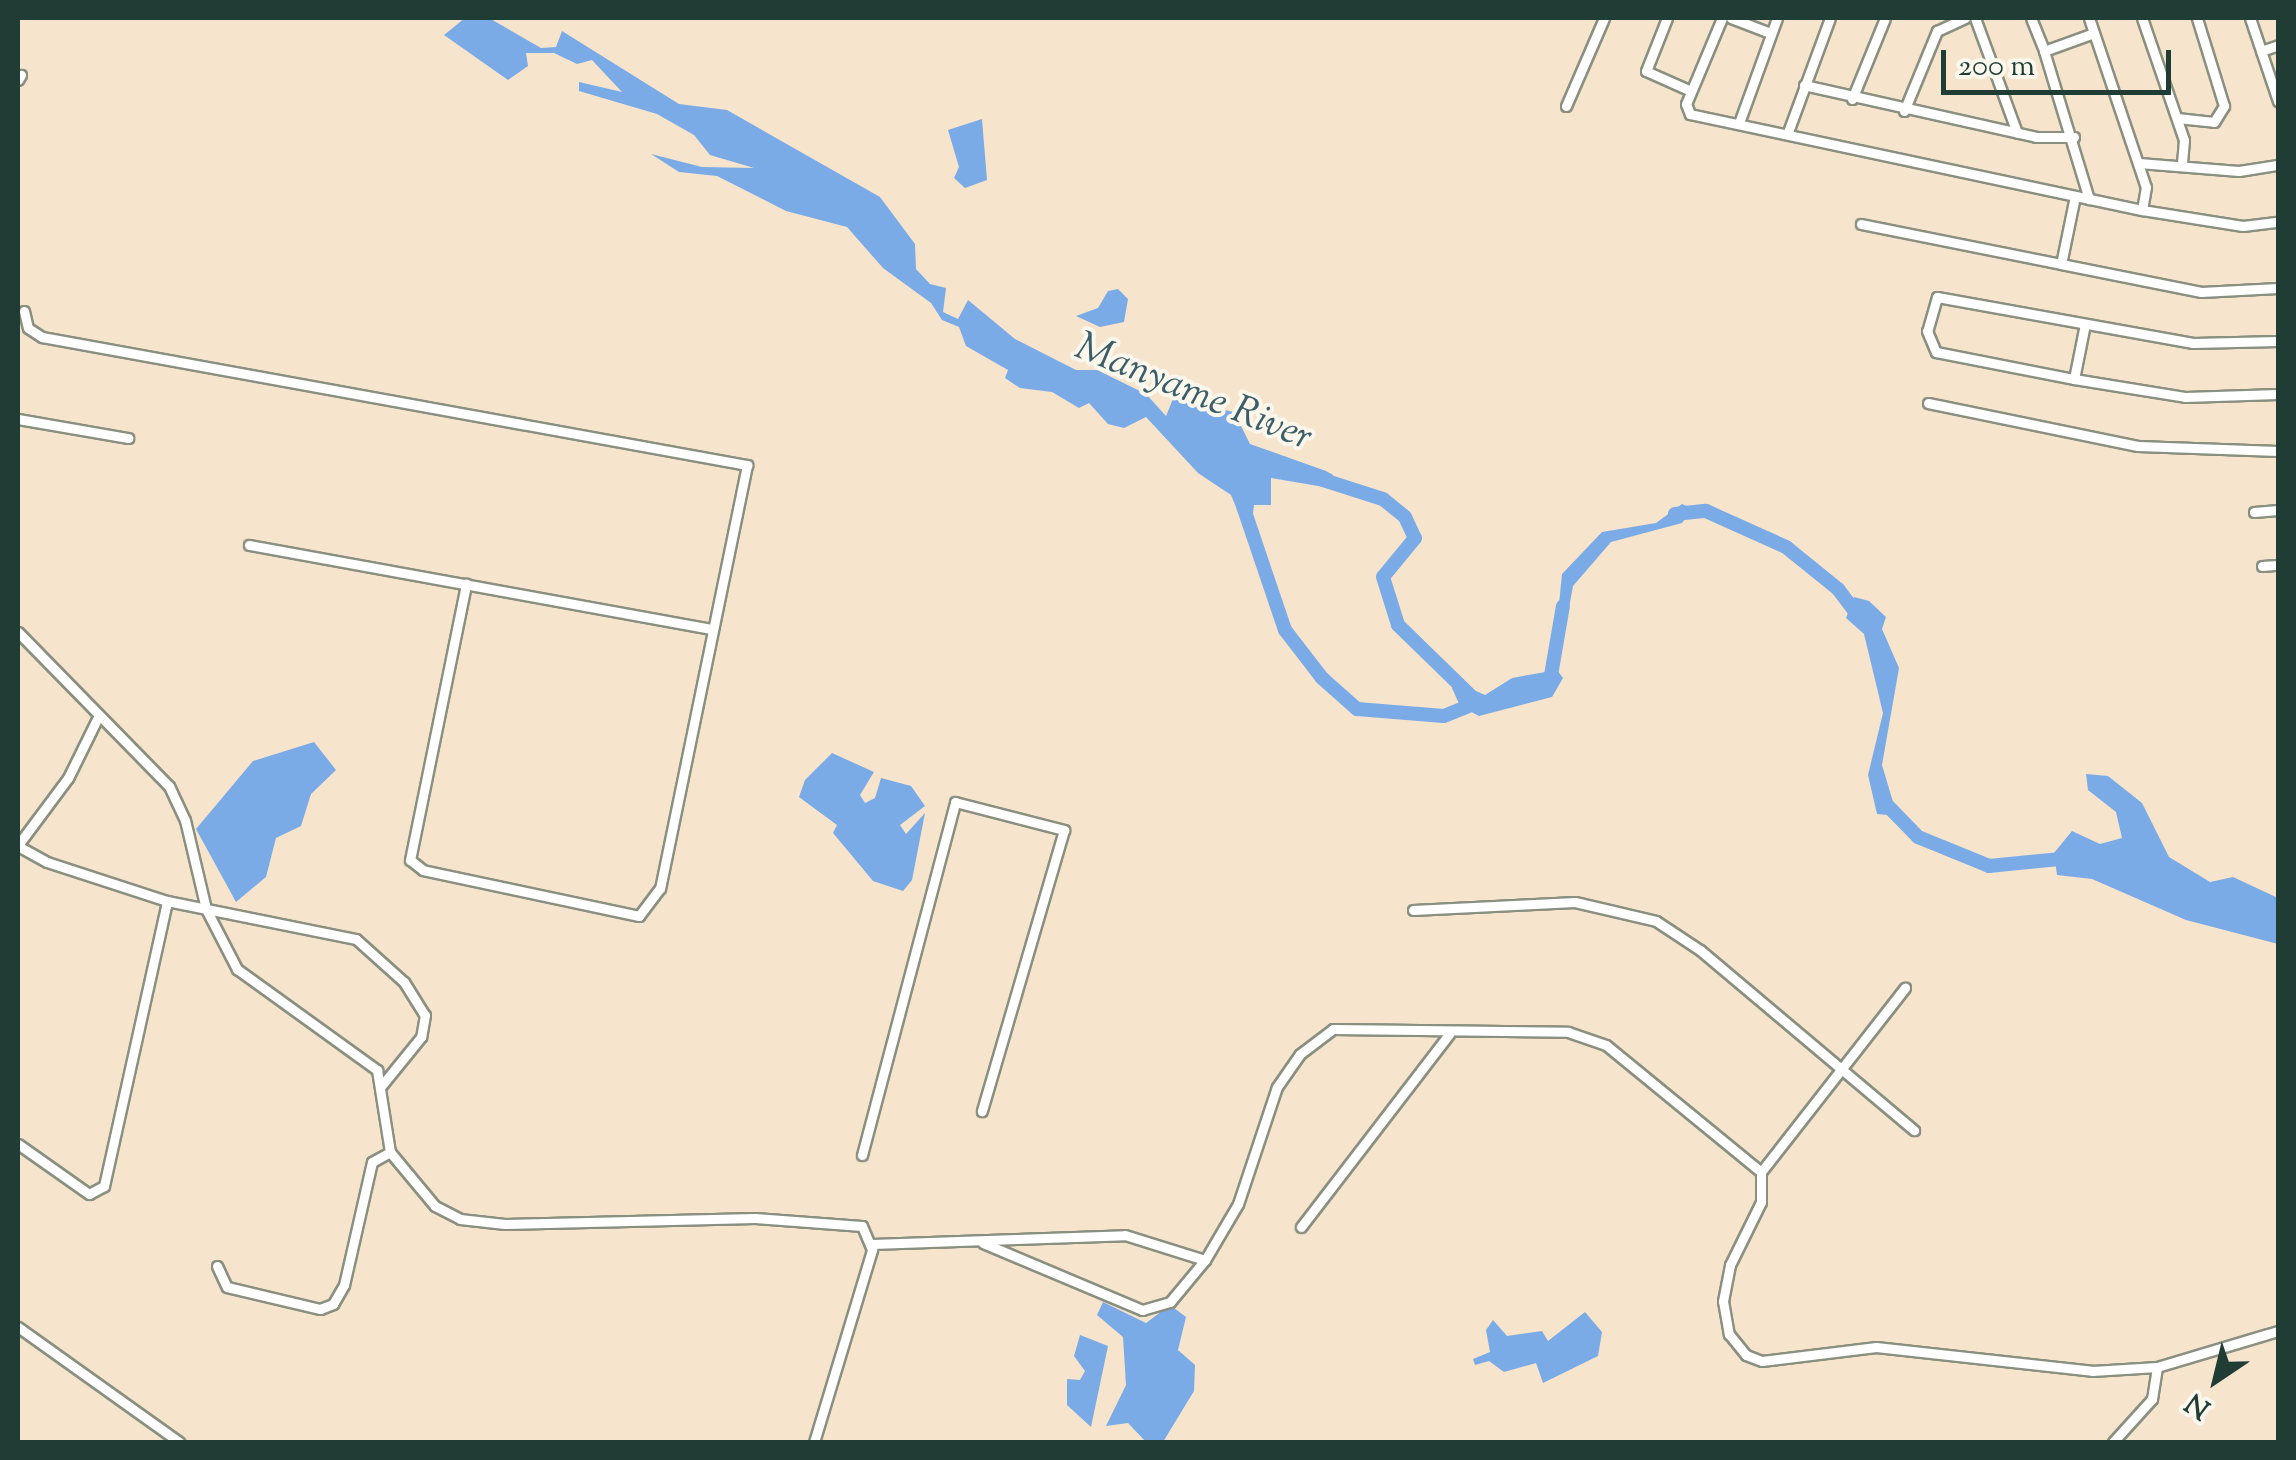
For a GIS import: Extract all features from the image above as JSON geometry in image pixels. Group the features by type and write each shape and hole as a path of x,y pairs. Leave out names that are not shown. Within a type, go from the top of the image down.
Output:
{"street":[{"path":"1566,106 1604,18"},
{"path":"1667,18 1646,70 1690,91"},
{"path":"1722,18 1690,91 1690,114 2142,210 2243,226 2278,222"},
{"path":"1731,18 1770,33"},
{"path":"1739,123 1777,18"},
{"path":"1788,132 1830,18"},
{"path":"1852,99 1885,18"},
{"path":"1904,110 1938,31 1964,18"},
{"path":"1975,18 2016,133"},
{"path":"2031,18 2074,137 2089,199"},
{"path":"2089,18 2146,188 2142,210"},
{"path":"2142,18 2184,140 2182,164"},
{"path":"2177,118 2214,122 2224,106 2197,18"},
{"path":"2250,18 2278,102"},
{"path":"2044,51 2094,32"},
{"path":"2261,52 2278,46"},
{"path":"1804,85 1852,99 2016,133 2074,137"},
{"path":"2139,163 2239,170 2278,165"},
{"path":"2060,264 2074,196"},
{"path":"1861,224 2201,292 2278,288"},
{"path":"2278,342 2193,343 1937,296 1927,331 1936,352 2074,379 2185,397 2278,394"},
{"path":"24,310 28,328 42,337 746,464 660,888 639,916 422,870 410,860 466,584"},
{"path":"2074,379 2084,324"},
{"path":"1928,404 2138,446 2278,451"},
{"path":"18,419 128,438"},
{"path":"2254,512 2278,510"},
{"path":"250,545 712,630"},
{"path":"2262,566 2278,566"},
{"path":"18,632 169,786 185,820 206,909 244,977 371,1063 382,1086 381,1123 390,1152 436,1206 474,1222 848,1221 862,1226 872,1244 814,1442"},
{"path":"99,715 68,778 18,846 47,862 167,901 337,932 376,952 425,1015 421,1037 382,1086"},
{"path":"862,1155 955,802 1064,830 982,1111"},
{"path":"18,1144 89,1194 104,1186 167,901"},
{"path":"1413,910 1575,902 1656,921 1843,1068 1914,1130"},
{"path":"1905,988 1761,1172 1761,1202 1730,1265 1724,1302 1729,1334 1746,1354 1785,1361 1876,1347 2092,1371 2157,1367 2278,1331"},
{"path":"980,1242 1142,1310 1170,1302 1205,1260 1238,1204 1277,1087 1300,1054 1333,1029 1449,1034 1568,1032 1606,1045 1761,1172"},
{"path":"1300,1227 1449,1034"},
{"path":"217,1266 227,1287 320,1309 333,1304 344,1286 372,1162 390,1152"},
{"path":"872,1244 1125,1235 1205,1260"},
{"path":"18,1327 180,1442"},
{"path":"2113,1442 2152,1399 2157,1367"}],"water":[{"path":"465,18 489,18 541,48 556,47 562,31 679,104 727,110 880,197 915,244 916,269 930,284 946,288 943,312 958,319 968,300 1015,339 1076,370 1097,370 1146,394 1166,416 1173,399 1234,412 1250,444 1326,471 1333,475 1330,488 1271,478 1271,505 1254,505 1252,521 1242,522 1231,495 1198,473 1146,417 1124,428 1108,424 1089,403 1079,408 1052,392 1020,388 1005,378 1008,370 966,346 959,327 942,320 931,303 883,268 847,227 786,211 717,176 679,172 651,154 702,167 754,168 710,155 694,135 657,114 579,91 579,82 622,92 592,60 577,64 554,53 526,53 528,66 508,80 444,35"},
{"path":"982,119 987,180 965,188 954,178 959,167 948,130"},
{"path":"1118,289 1128,299 1124,322 1100,327 1076,316 1098,308 1108,291"},
{"path":"1682,504 1693,509 1682,523 1611,542 1573,586 1567,619 1557,624 1562,574 1602,532 1656,523"},
{"path":"1854,597 1869,601 1886,617 1882,629 1899,668 1882,765 1896,812 1888,815 1877,814 1868,775 1883,713 1864,634 1846,618"},
{"path":"1557,670 1563,678 1552,697 1479,716 1460,706 1452,688 1456,682 1485,695 1512,678"},
{"path":"314,742 336,770 311,794 301,826 276,838 266,877 236,902 196,829 253,761"},
{"path":"832,753 874,772 860,795 865,803 875,798 881,778 911,786 925,806 900,825 906,834 925,813 912,880 903,891 873,881 833,833 837,825 799,797 805,780"},
{"path":"2086,774 2108,776 2142,803 2169,857 2210,882 2233,877 2278,898 2278,944 2186,920 2092,879 2057,875 2054,853 2072,831 2100,844 2122,838 2116,812 2088,790"},
{"path":"1103,1302 1146,1323 1170,1305 1186,1317 1178,1350 1195,1365 1194,1391 1163,1442 1146,1442 1128,1423 1106,1426 1126,1385 1123,1337 1097,1315"},
{"path":"1585,1312 1602,1332 1598,1356 1543,1383 1536,1363 1504,1372 1489,1361 1475,1365 1473,1359 1490,1352 1486,1330 1493,1320 1507,1336 1542,1331 1548,1341"},
{"path":"1080,1335 1108,1346 1091,1427 1067,1405 1067,1379 1080,1380 1085,1371 1074,1356"}],"waterway":[{"name":"Manyame River","path":"1317,478 1383,499 1405,517 1415,538 1383,577 1398,625 1470,695"},
{"path":"1243,506 1285,630 1322,678 1357,709 1444,716 1479,702"},
{"name":"Manyame River","path":"1675,514 1706,511 1786,547 1838,589 1861,619"},
{"name":"Manyame River","path":"1543,684 1550,681 1563,606"},
{"name":"Manyame River","path":"1884,802 1918,837 1989,866 2070,858"}]}
